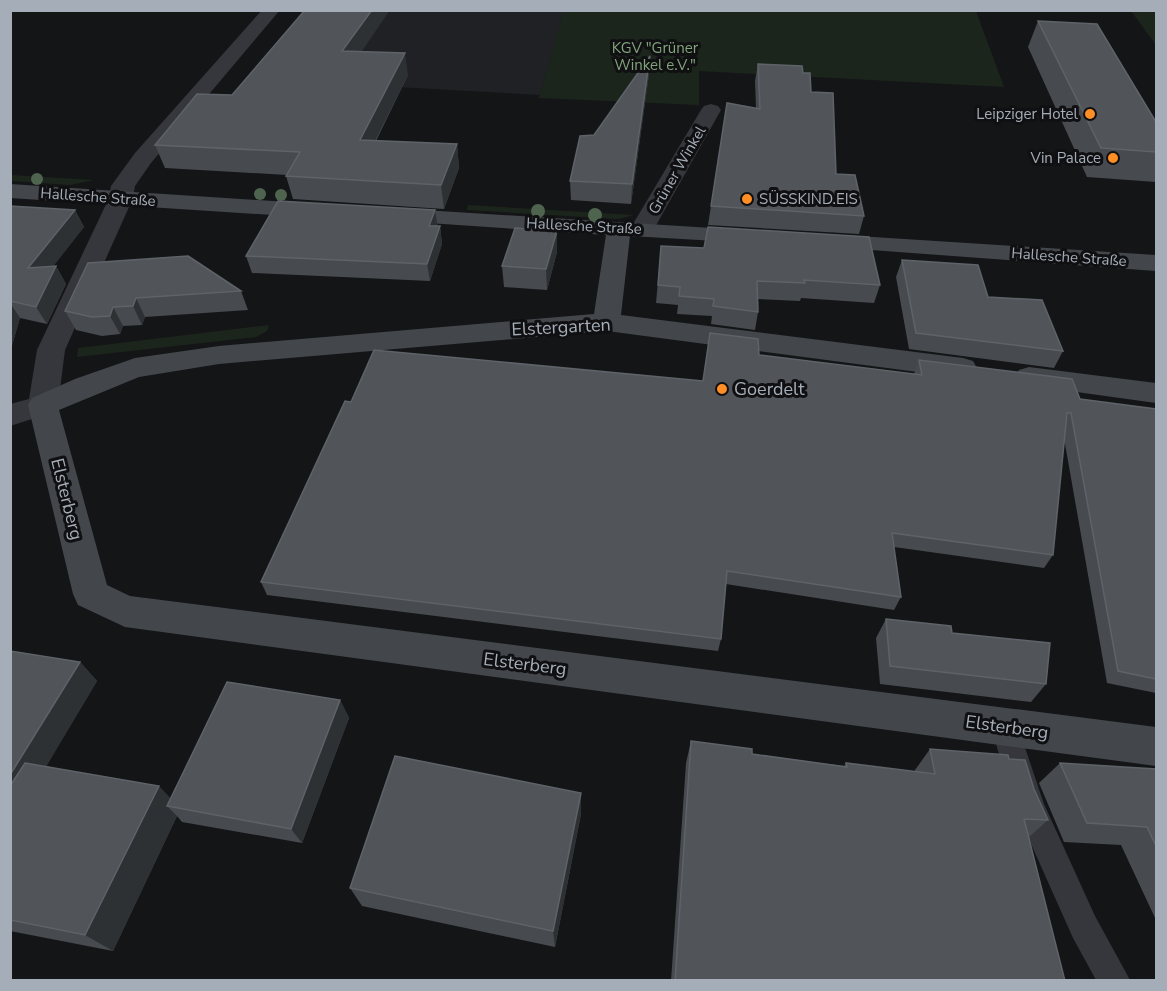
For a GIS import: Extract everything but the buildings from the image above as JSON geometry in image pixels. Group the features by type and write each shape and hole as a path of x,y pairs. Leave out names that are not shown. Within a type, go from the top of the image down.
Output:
{"street":[{"path":"27,410 51,350 121,198 123,186 143,158 272,10"},
{"name":"Grüner Winkel","path":"607,322 631,229 711,110"},
{"name":"Hallesche Straße","path":"10,191 338,212"},
{"name":"Hallesche Straße","path":"372,214 1156,263"},
{"name":"Elstergarten","path":"27,410 135,368 208,357 607,322 1156,393"},
{"name":"Elsterberg","path":"27,410 91,594 125,612 1156,747"}],"lane":[{"path":"1005,727 1030,808 1084,927 1114,981"}],"shaded area":[{"path":"327,11 564,11 540,95 270,80"}],"green space":[{"name":"KGV \"Grüner Winkel e.V.\"","path":"564,10 976,11 1004,87 699,71 699,105 539,98"},
{"path":"1131,11 1156,11 1156,45"},
{"path":"10,175 94,180 70,185 11,181"},
{"path":"468,205 634,215 618,219 467,210"},
{"path":"269,325 267,331 256,337 77,357 78,348"}],"place":[{"name":"Leipziger Hotel","path":"1090,114"},
{"name":"Vin Palace","path":"1113,158"},
{"name":"SÜSSKIND.EIS","path":"747,199"},
{"name":"Goerdelt","path":"722,389"}]}
